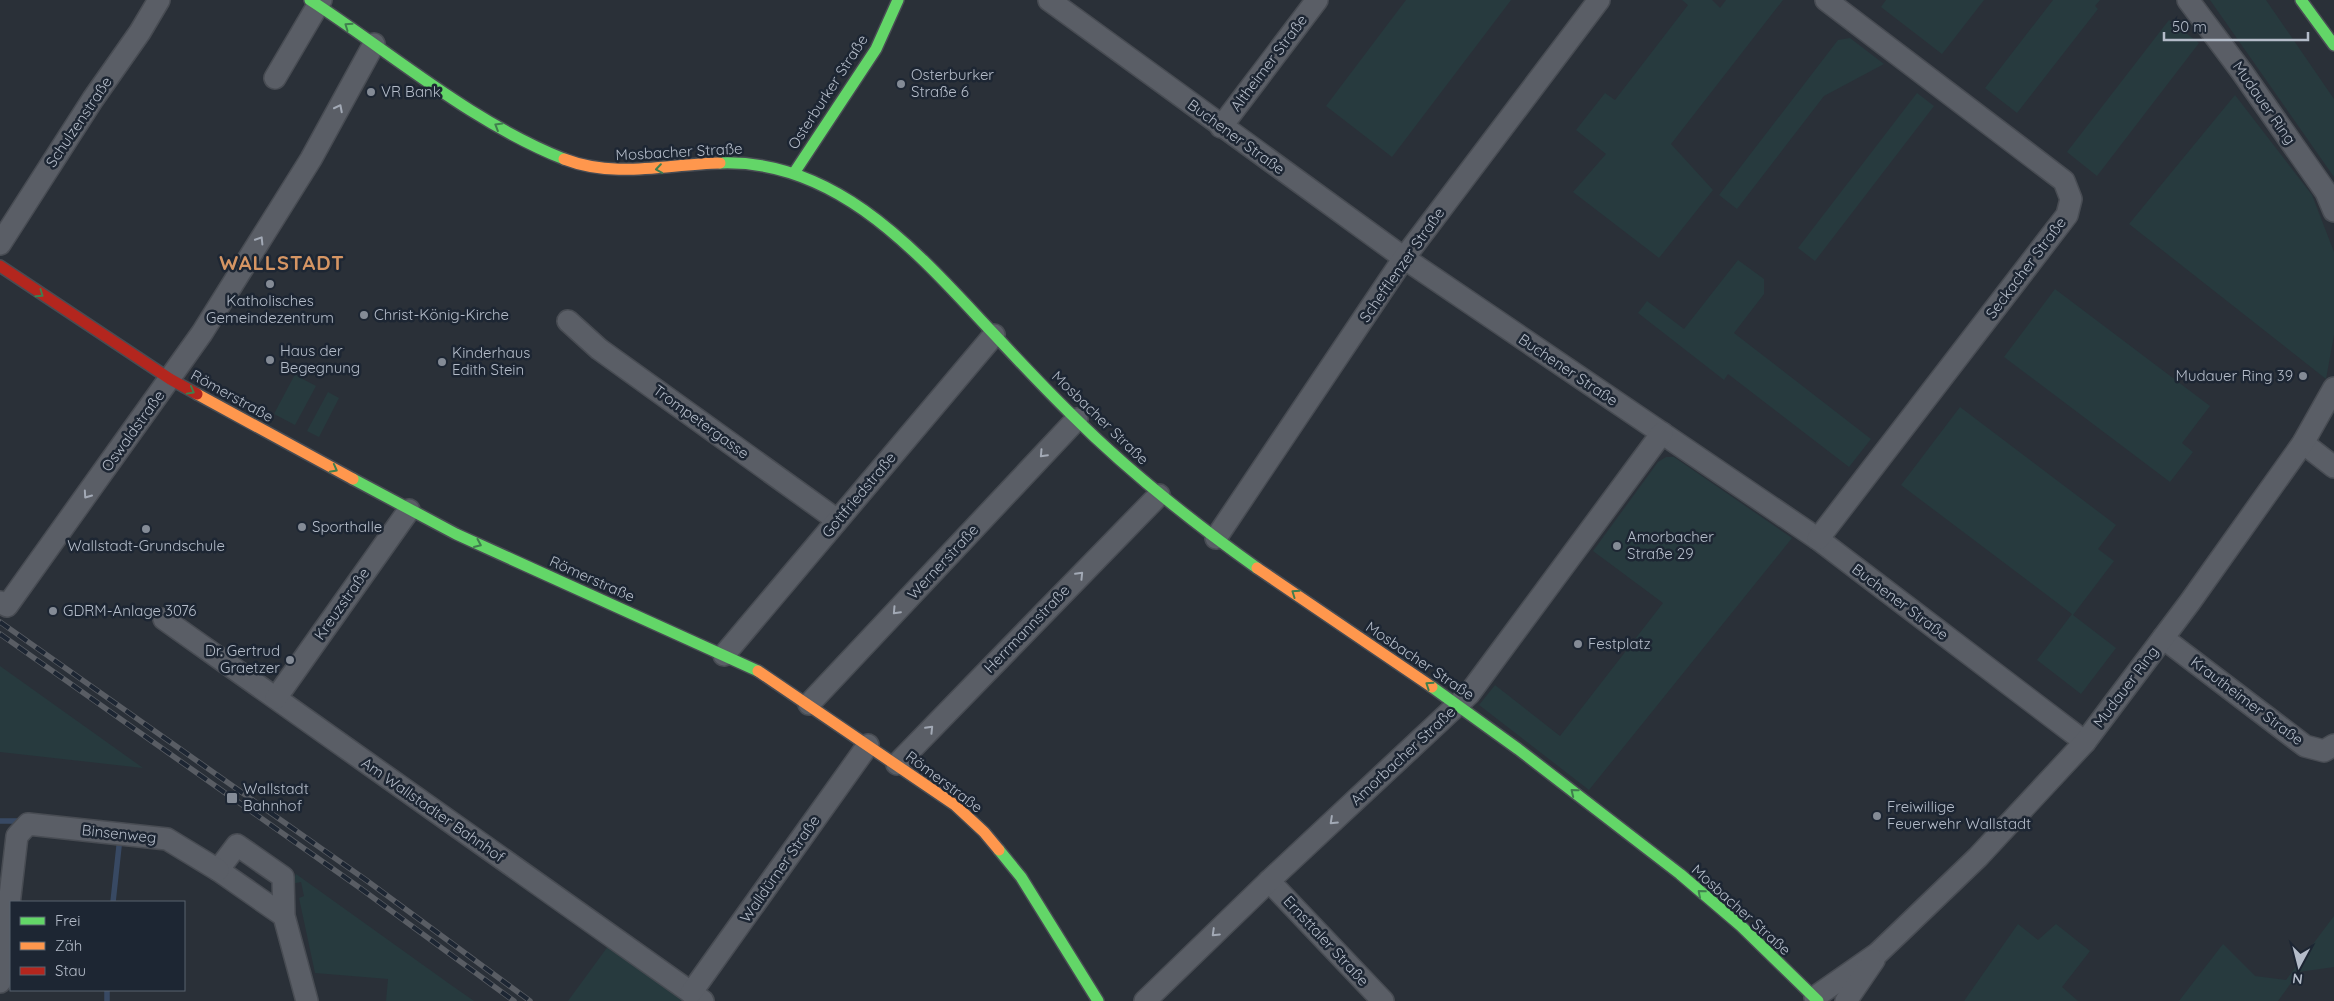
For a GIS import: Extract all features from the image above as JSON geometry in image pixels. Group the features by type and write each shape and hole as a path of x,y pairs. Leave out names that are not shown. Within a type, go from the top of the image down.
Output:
{"street":[{"name":"Schulzenstraße","path":"0,244 92,99 140,32 158,0"},
{"name":"Osterburker Straße","path":"794,173 876,49 898,0"},
{"name":"Buchener Straße","path":"1049,0 1221,127 1404,258 1818,539 2085,742"},
{"name":"Altheimer Straße","path":"1221,127 1317,0"},
{"name":"Schefflenzer Straße","path":"1216,538 1404,258 1599,0"},
{"name":"Seckacher Straße","path":"1818,539 2067,215 2070,198 2064,181 1826,0"},
{"name":"Mudauer Ring","path":"2188,0 2242,72 2326,192 2334,210"},
{"path":"2302,0 2334,45"},
{"name":"Mosbacher Straße","path":"316,2 374,44 502,128 566,161 601,170 638,172 734,161 771,166 794,173 844,197 880,221 919,253 994,335 1077,419 1159,495 1216,538 1458,705 1552,774 1668,865 1754,938 1815,1000"},
{"path":"275,78 316,2"},
{"name":"Oswaldstraße","path":"4,604 197,340 311,159 374,44"},
{"name":"Römerstraße","path":"0,266 170,379 409,510 456,534 766,675 955,805 984,832 1021,877 1098,1001"},
{"name":"Trompetergasse","path":"568,321 599,349 837,520"},
{"name":"Gottfriedstraße","path":"724,655 994,335"},
{"name":"Mudauer Ring","path":"1815,1000 1878,953 1978,857 2085,742 2163,638 2303,443 2334,388"},
{"name":"Wernerstraße","path":"809,704 1077,419"},
{"name":"Amorbacher Straße","path":"1145,1001 1269,881 1469,694 1662,432"},
{"path":"2303,443 2334,467"},
{"name":"Herrmannstraße","path":"897,764 1159,495"},
{"name":"Kreuzstraße","path":"276,698 409,510"},
{"name":"Am Wallstadter Bahnhof","path":"164,619 697,997"},
{"name":"Krautheimer Straße","path":"2163,638 2305,746 2324,751 2334,745"},
{"name":"Walldürner Straße","path":"697,997 868,745"},
{"name":"Binsenweg","path":"5,888 17,836 28,824 167,839 218,870 284,916"},
{"path":"218,870 237,845 283,877 284,916 307,1001"},
{"name":"Ernsttaler Straße","path":"1269,881 1383,1001"},
{"path":"0,982 5,888"},
{"name":"Mudauer Ring","path":"1846,1001 1878,953"}],"green space":[{"path":"1406,0 1511,0 1392,157 1326,106"},
{"path":"1682,0 1712,0 1720,8 1726,0 1783,0 1671,144 1713,190 1659,258 1573,192 1606,154 1576,130 1605,93 1615,100 1688,5"},
{"path":"1886,0 1984,0 1942,54 1881,7"},
{"path":"2053,0 2100,0 2095,6 2098,9 2017,113 1985,88"},
{"path":"2210,0 2266,0 2334,99 2334,177"},
{"path":"2169,20 2199,43 2097,176 2067,152"},
{"path":"1850,38 1884,64 1824,96 1737,209 1719,195 1838,40"},
{"path":"1917,93 1934,106 1815,261 1798,248"},
{"path":"2235,95 2312,195 2334,252 2334,335 2326,379 2129,224"},
{"path":"1738,260 1764,279 1764,294 1734,333 1871,439 1849,467 1728,374 1724,380 1638,313 1647,301 1684,329"},
{"path":"2055,289 2210,406 2182,443 2193,452 2170,482 2004,357"},
{"path":"301,363 304,364 297,376 316,386 295,425 274,414"},
{"path":"328,392 339,398 319,437 307,431"},
{"path":"1960,407 2116,525 2098,549 2114,561 2073,615 2116,648 2081,694 2037,660 2072,614 1901,485"},
{"path":"1666,457 1674,457 1792,538 1589,790 1479,705 1495,685 1560,736 1663,603 1593,551 1658,462"},
{"path":"0,666 143,768 0,752"},
{"path":"296,874 474,1001 386,1001 388,979 315,973 299,898 304,896 301,882 291,884"},
{"path":"2334,916 2334,967 2299,972 2278,1001 2179,1001 2223,944 2255,976 2286,980"},
{"path":"2018,924 2038,940 2056,924 2090,951 2062,987 2078,1001 1964,1001"},
{"path":"609,945 688,1001 568,1001"}],"waterway":[{"path":"0,821 22,821"},
{"path":"113,901 120,837"},
{"path":"107,991 107,1001"}],"railway":[{"path":"0,622 366,880 530,1001"},
{"path":"0,634 360,888 514,1001"}],"traffic: fast":[{"path":"310,0 465,107 530,144 564,159"},
{"path":"794,173 876,49 898,0"},
{"path":"2301,0 2334,45"},
{"path":"720,163 760,165 797,175 831,190 864,210 923,260 1047,390 1115,456 1184,514 1257,568"},
{"path":"353,479 456,534 758,671"},
{"path":"1432,687 1518,749 1680,874 1741,926 1818,1001"},
{"path":"999,850 1021,877 1098,1001"}],"traffic: slow":[{"path":"564,159 583,165 622,169 720,163"},
{"path":"197,394 353,479"},
{"path":"1257,568 1432,687"},
{"path":"758,671 955,805 984,832 999,850"}],"traffic: jam":[{"path":"0,266 170,379 197,394"}],"place":[{"name":"Osterburker Straße 6","path":"901,84"},
{"name":"VR Bank","path":"371,92"},
{"name":"Katholisches Gemeindezentrum","path":"270,284"},
{"name":"Christ-König-Kirche","path":"364,315"},
{"name":"Haus der Begegnung","path":"270,360"},
{"name":"Kinderhaus Edith Stein","path":"442,362"},
{"name":"Mudauer Ring 39","path":"2303,376"},
{"name":"Sporthalle","path":"302,527"},
{"name":"Wallstadt-Grundschule","path":"146,529"},
{"name":"Amorbacher Straße 29","path":"1617,546"},
{"name":"GDRM-Anlage 3076","path":"53,611"},
{"name":"Festplatz","path":"1578,644"},
{"name":"Dr. Gertrud Graetzer","path":"290,660"},
{"name":"Wallstadt Bahnhof","path":"232,798"},
{"name":"Freiwillige Feuerwehr Wallstadt","path":"1877,816"}],"district":[{"name":"WALLSTADT","path":"282,263"}]}
